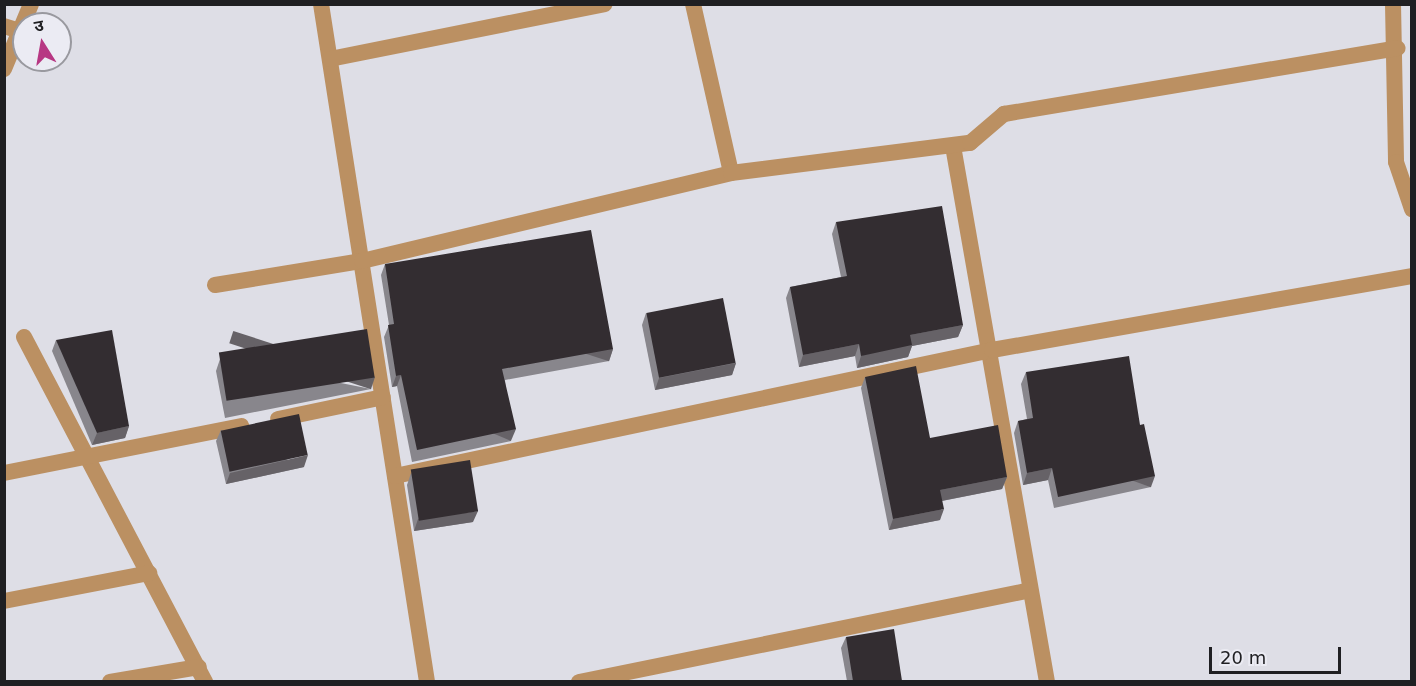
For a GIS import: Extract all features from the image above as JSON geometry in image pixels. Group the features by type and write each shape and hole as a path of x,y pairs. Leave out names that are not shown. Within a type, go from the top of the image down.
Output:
{"street":[{"path":"321,4 428,681"},
{"path":"330,59 605,4"},
{"path":"693,4 731,173"},
{"path":"1393,4 1397,48 1396,162 1412,209"},
{"path":"4,69 12,28"},
{"path":"215,285 362,261 731,173 970,143 1004,114 1397,48"},
{"path":"953,146 992,350 1028,591 1047,681"},
{"path":"395,476 992,350 1412,276"},
{"path":"24,337 202,674 110,681"},
{"path":"4,473 88,458 383,397"},
{"path":"4,601 149,573"},
{"path":"579,681 1028,591"}],"building":[{"path":"942,206 963,325 910,335 912,345 861,356 859,344 803,355 790,287 847,276 836,222"},
{"path":"591,230 613,349 502,369 516,429 417,450 401,375 396,376 388,325 394,324 385,264"},
{"path":"723,298 736,363 659,378 646,313"},
{"path":"367,329 375,377 227,401 219,352"},
{"path":"112,330 129,426 97,433 56,340"},
{"path":"1129,356 1140,425 1144,424 1155,476 1058,497 1052,468 1027,473 1018,421 1033,418 1026,372"},
{"path":"916,366 930,438 998,425 1007,477 940,490 944,509 893,519 865,377"},
{"path":"299,414 308,455 229,472 221,431"},
{"path":"470,460 478,511 419,521 411,469"},
{"path":"894,629 902,681 853,681 846,637"}]}
